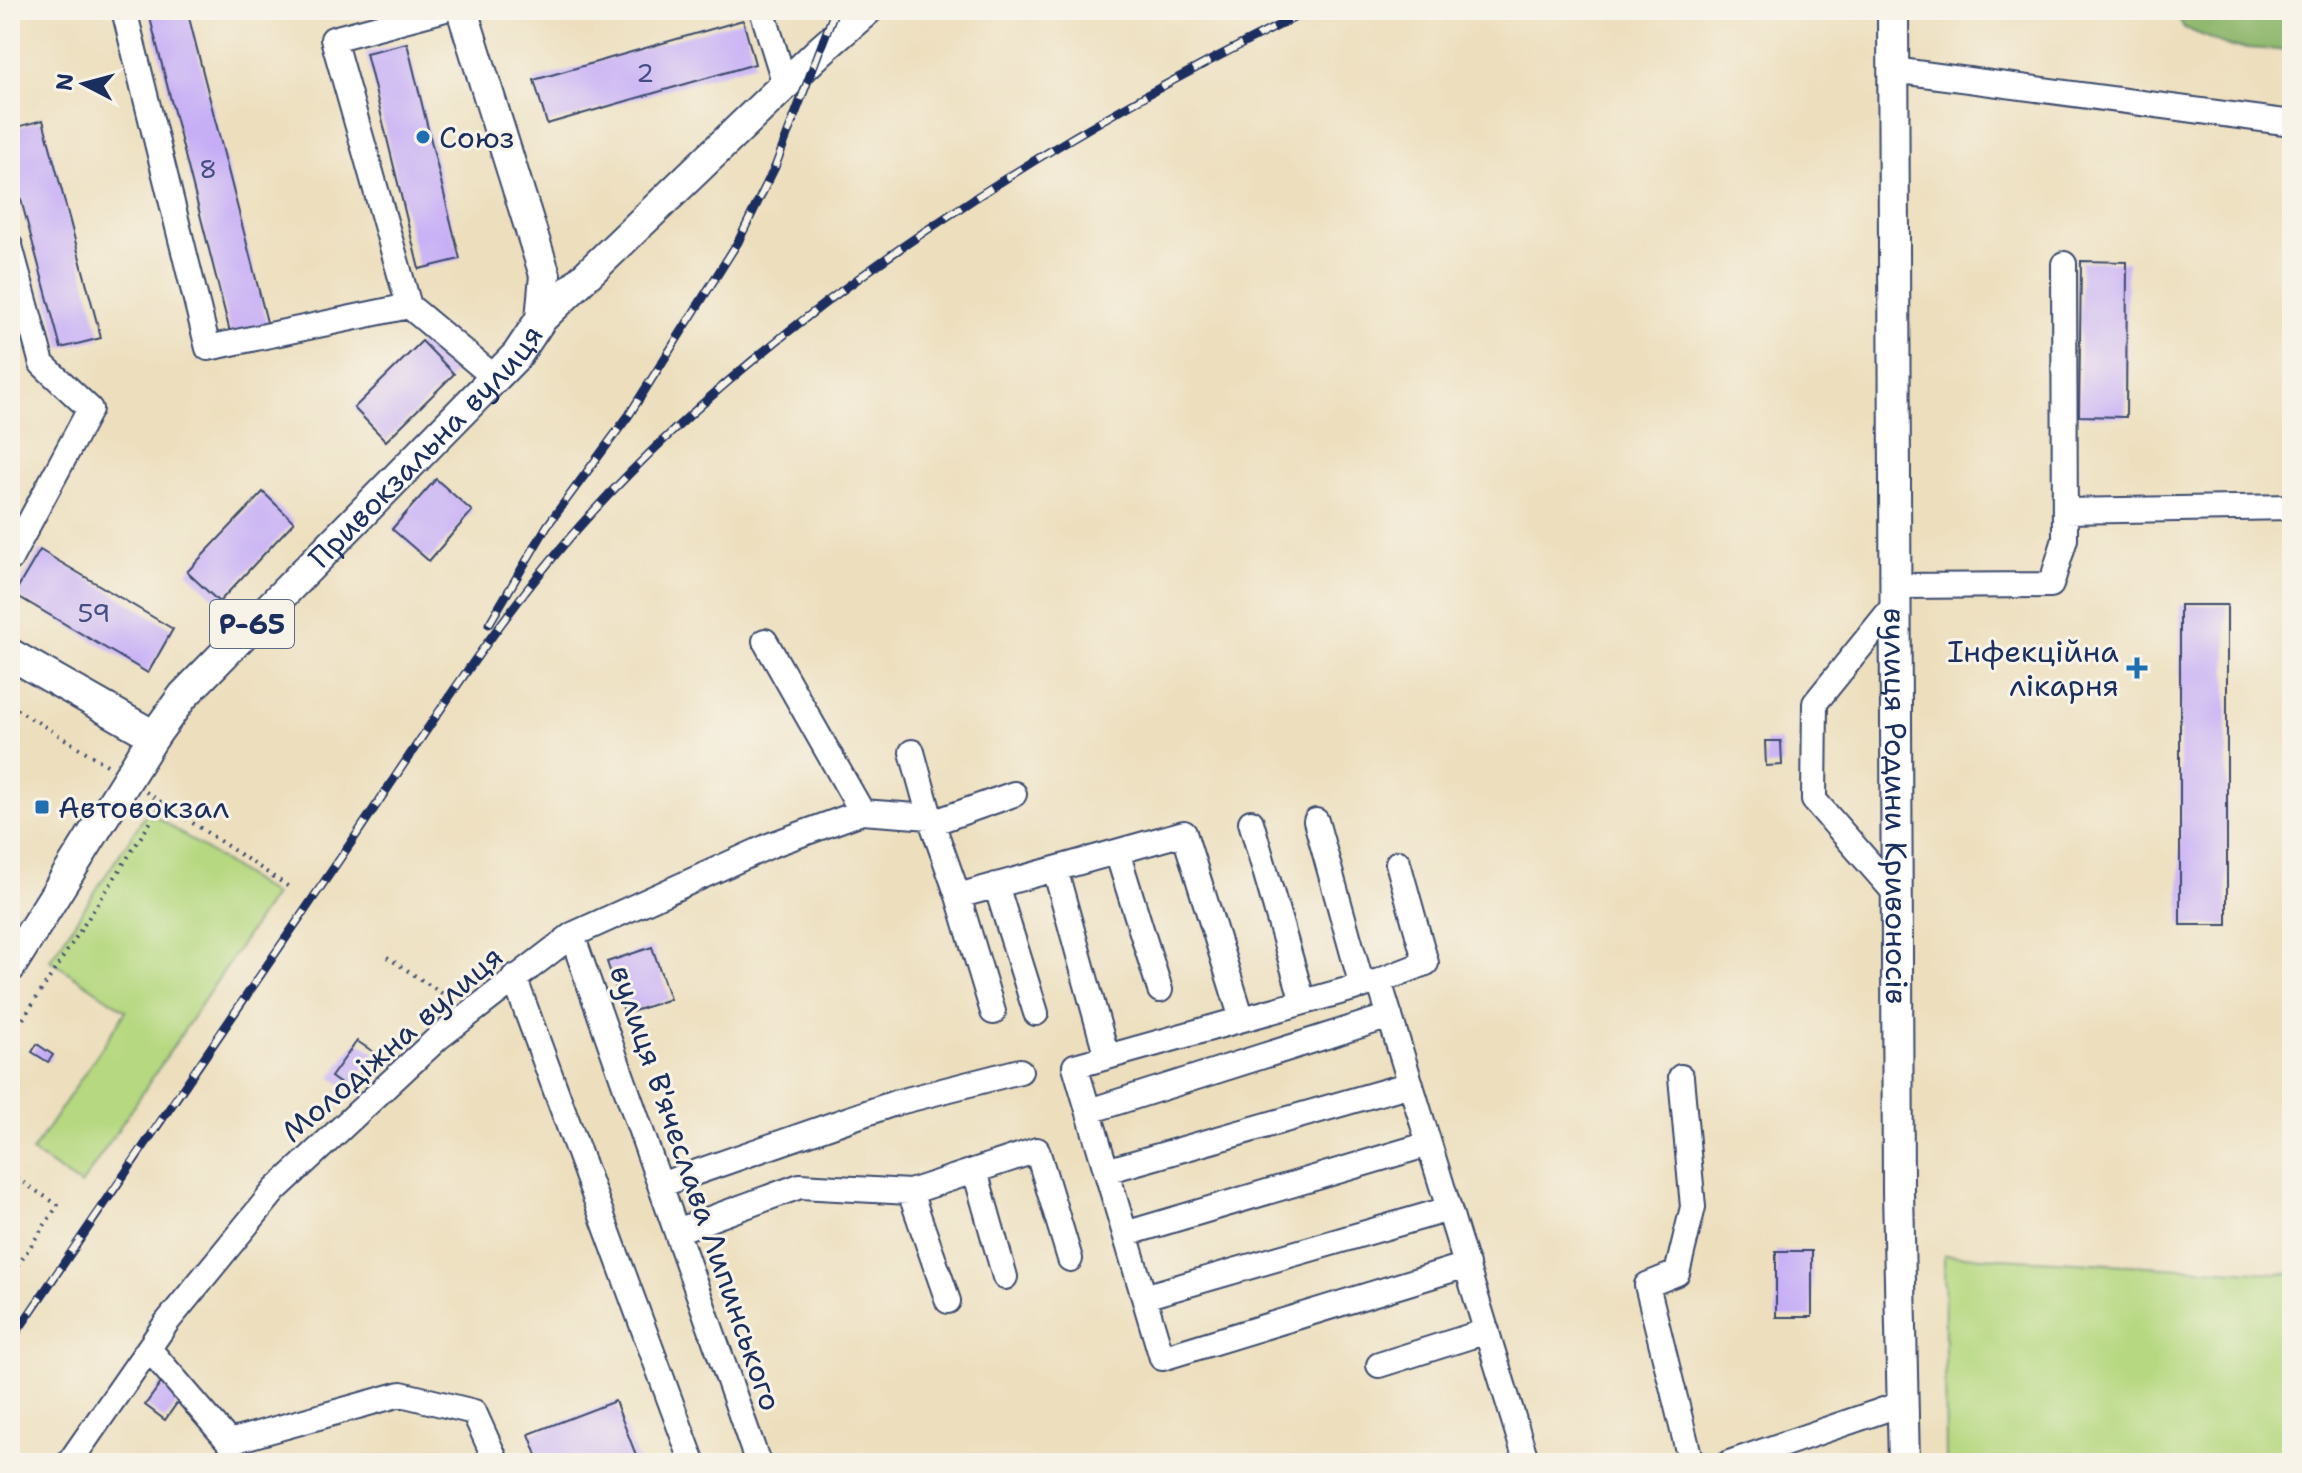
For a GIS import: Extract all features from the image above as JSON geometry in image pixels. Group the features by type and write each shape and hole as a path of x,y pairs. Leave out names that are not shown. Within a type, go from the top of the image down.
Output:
{"main road":[{"name":"Р-65","path":"462,10 545,275 541,319"},
{"name":"Привокзальна вулиця","path":"10,967 154,736 183,696 517,355 541,319 785,84 867,10"},
{"name":"вулиця Родини Кривоносів","path":"1893,10 1897,895 1904,1463"},
{"path":"10,654 154,736"}],"street":[{"path":"124,10 208,348 409,306"},
{"path":"442,10 333,39 409,306 494,377"},
{"path":"762,10 785,84"},
{"path":"1893,70 2292,123"},
{"path":"10,246 42,364 90,409 10,559"},
{"path":"1897,895 1814,800 1815,703 1896,594 2051,585 2065,539 2064,264"},
{"path":"2065,511 2292,507"},
{"path":"765,641 862,812 931,820 1014,794"},
{"path":"912,752 993,1012"},
{"name":"Молодіжна вулиця","path":"69,1463 149,1349 275,1190 470,1012 572,935 771,845 862,812"},
{"path":"1316,821 1370,983 1390,1016 1527,1463"},
{"path":"1251,822 1303,1002"},
{"path":"958,896 1184,833 1242,1019"},
{"path":"1117,852 1160,990"},
{"path":"1398,863 1426,963 1370,983 1075,1066 1162,1358 1467,1265"},
{"path":"1055,869 1107,1057"},
{"path":"996,885 1036,1013"},
{"name":"вулиця В'ячеслава Липинського","path":"572,935 758,1463"},
{"path":"514,977 693,1463"},
{"path":"1089,1111 1390,1016"},
{"path":"660,1185 895,1103 1020,1071"},
{"path":"1681,1077 1693,1207 1677,1273 1647,1285 1691,1463"},
{"path":"1106,1171 1411,1084"},
{"path":"1125,1234 1429,1144"},
{"path":"677,1231 800,1186 910,1192 1037,1150 1070,1259"},
{"path":"975,1171 1005,1277"},
{"path":"910,1192 948,1301"},
{"path":"1144,1297 1449,1209"},
{"path":"1379,1365 1487,1331"},
{"path":"149,1349 229,1452 401,1394 474,1412 497,1463"},
{"path":"1729,1463 1904,1403"}],"path":[{"path":"10,705 109,766"},
{"path":"144,791 289,887"},
{"path":"10,1039 163,803"},
{"path":"387,957 470,1012"},
{"path":"10,1047 10,1065"},
{"path":"10,1174 58,1205 10,1277"}],"green space":[{"path":"2175,10 2292,10 2292,51 2231,47 2184,28"},
{"path":"148,811 274,895 81,1185 32,1152 126,1011 50,960"},
{"path":"1944,1255 2292,1274 2292,1463 1946,1463"}],"building":[{"path":"148,10 187,10 268,326 231,336"},
{"path":"743,20 755,64 547,124 534,80"},
{"path":"407,43 460,259 419,269 366,53"},
{"path":"43,120 101,338 61,348 13,170 10,171 10,129"},
{"path":"2081,261 2127,262 2126,417 2079,416"},
{"path":"422,341 454,374 386,441 354,408"},
{"path":"436,479 472,511 429,561 392,529"},
{"path":"263,492 294,522 219,602 187,572"},
{"path":"40,550 173,629 148,673 14,594"},
{"path":"2180,605 2227,605 2227,925 2180,925"},
{"path":"1765,741 1781,741 1782,765 1766,766"},
{"path":"652,947 670,999 625,1014 607,962"},
{"path":"357,1041 375,1053 349,1090 331,1077"},
{"path":"37,1044 53,1055 48,1062 32,1052"},
{"path":"1776,1251 1812,1251 1812,1317 1776,1317"},
{"path":"162,1382 182,1396 165,1420 145,1405"},
{"path":"615,1401 639,1463 540,1463 529,1434"}],"railway":[{"path":"489,624 547,526 629,415 738,242 775,167 835,10"},
{"path":"10,1342 493,635 589,516 664,439 747,366 834,296 926,231 1117,112 1310,10"}],"place":[{"name":"Союз","path":"423,137"},
{"name":"Інфекційна лікарня","path":"2137,668"},
{"name":"Автовокзал","path":"42,807"}]}
